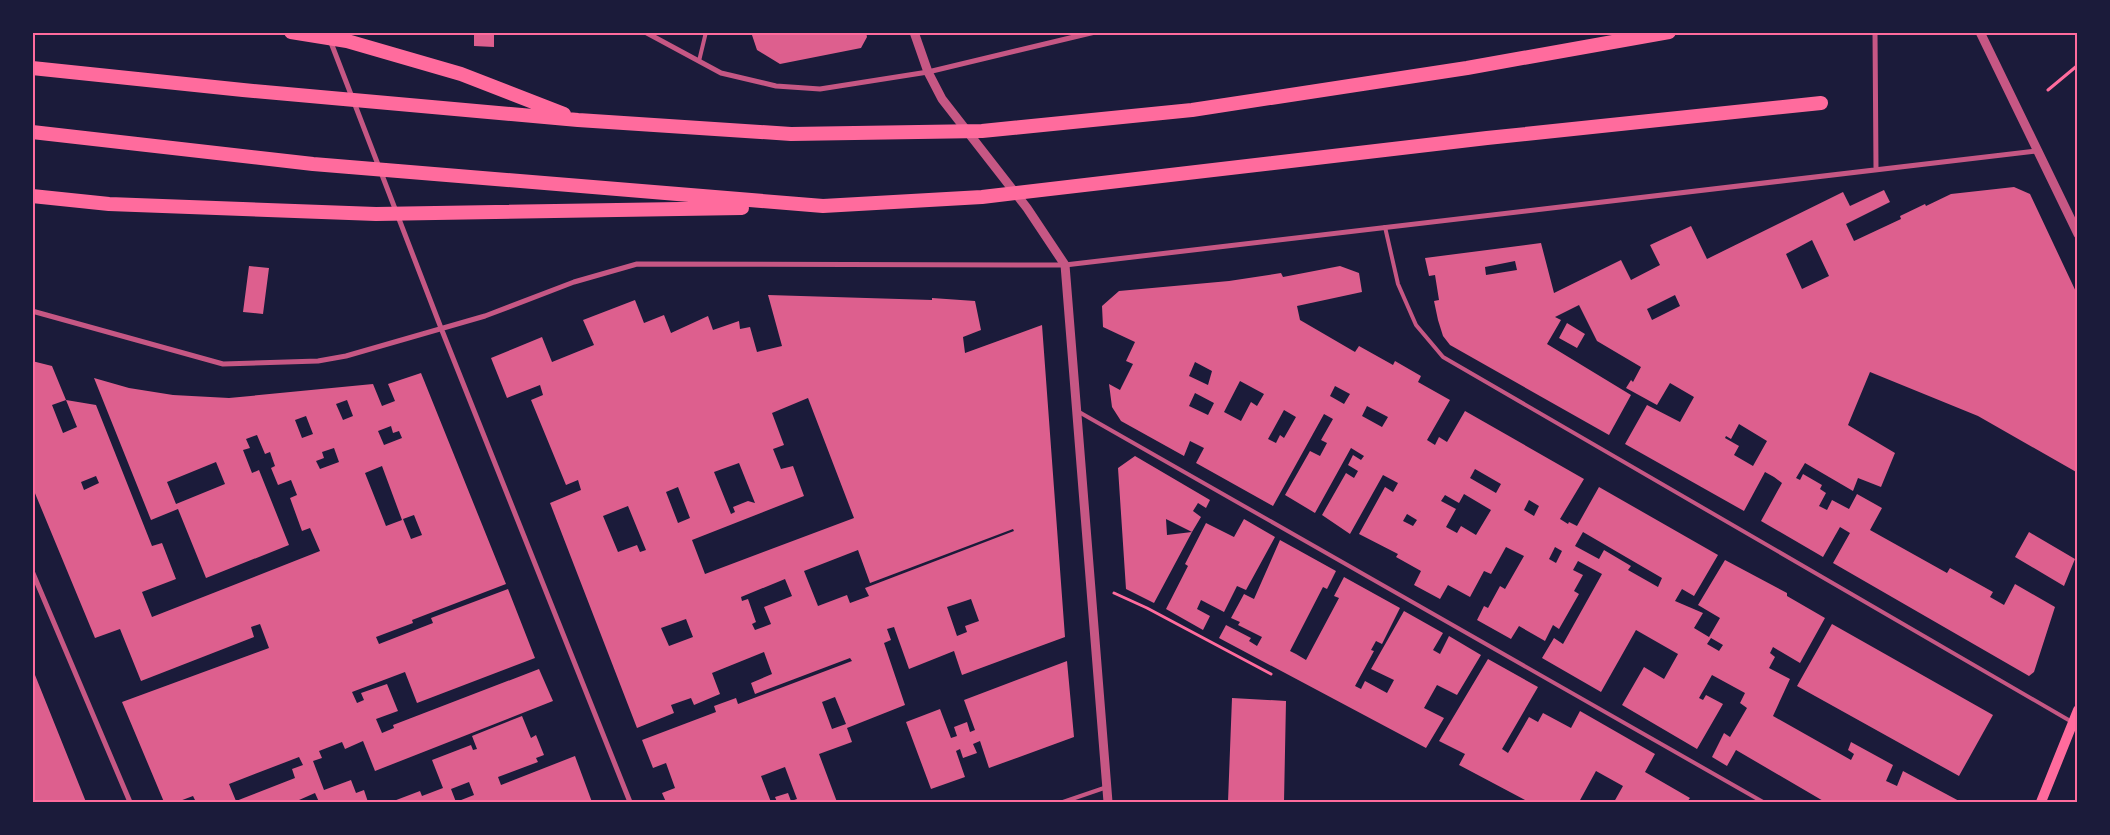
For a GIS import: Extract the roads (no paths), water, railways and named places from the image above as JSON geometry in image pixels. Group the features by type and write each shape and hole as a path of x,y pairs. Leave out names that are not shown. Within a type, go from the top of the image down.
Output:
{"highway":[{"path":"291,32 347,41 461,74 578,120"},
{"path":"32,68 243,90 578,120 791,134 982,131 1192,110 1467,68 1669,32"},
{"path":"32,196 109,204 376,214 823,206 982,197 1487,138 1821,102"},
{"path":"32,132 313,164 823,206"}],"main road":[{"path":"2040,802 2078,710"}],"street":[{"path":"328,32 441,328 630,802"},
{"path":"644,32 721,72 776,86 820,89 928,72 1094,32"},
{"path":"914,32 928,72 942,99 1027,208 1065,265 1108,802"},
{"path":"1875,32 1876,168"},
{"path":"1980,32 2078,234"},
{"path":"32,311 223,364 318,360 346,356 403,341 485,316 574,282 637,264 1065,265 1876,168 2037,151"},
{"path":"32,571 130,802"}],"lane":[{"path":"699,61 706,32"},
{"path":"1385,228 1398,284 1416,325 1443,357 2072,722"},
{"path":"1077,411 1763,802"},
{"path":"1062,802 1107,787"}]}
